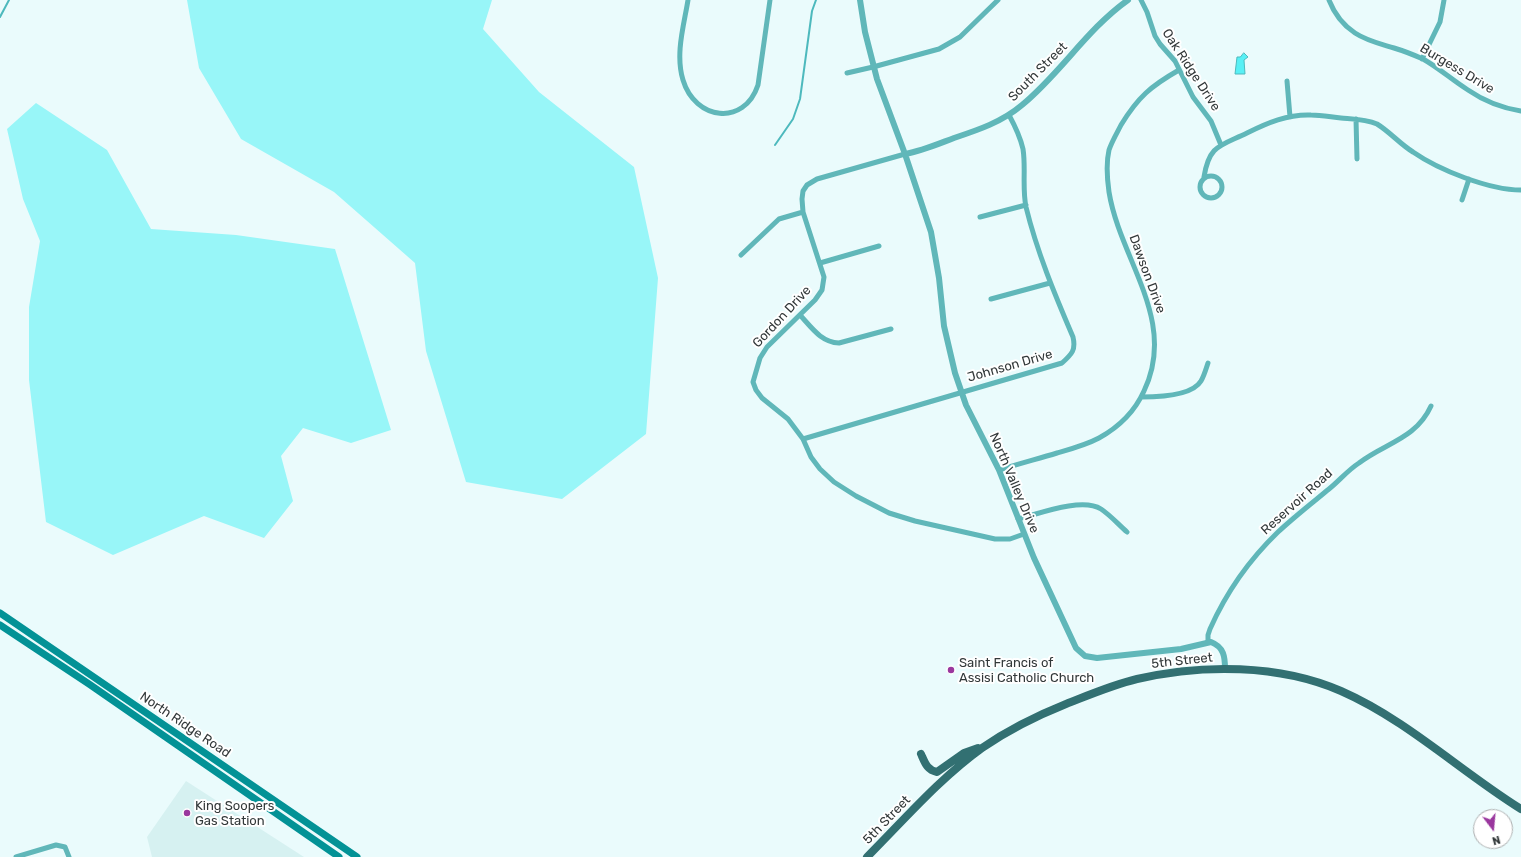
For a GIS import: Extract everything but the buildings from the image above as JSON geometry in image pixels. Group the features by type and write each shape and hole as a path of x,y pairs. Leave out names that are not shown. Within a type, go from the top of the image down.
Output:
{"main road":[{"name":"North Ridge Road","path":"0,613 357,857"},
{"name":"North Ridge Road","path":"0,625 108,697 339,857"},
{"name":"5th Street","path":"867,857 948,775 988,744 1011,730 1042,714 1135,679 1164,674 1225,669 1287,675 1316,682 1341,691 1383,713 1521,809"},
{"path":"921,754 926,766 931,771 937,772 964,754 988,744"}],"street":[{"path":"688,0 680,51 682,78 696,103 709,111 726,113 735,111 749,102 756,93 770,0"},
{"name":"North Valley Drive","path":"860,0 873,67 905,154 933,239 948,349 961,392 999,470 1024,534 1076,648 1085,656 1097,658 1181,649 1208,642"},
{"path":"847,73 940,49 960,37 998,0"},
{"name":"South Street","path":"905,154 917,152 982,128 1008,115 1033,95 1108,17 1128,0"},
{"name":"Oak Ridge Drive","path":"1141,0 1147,12 1155,36 1172,57 1193,97 1211,121 1221,146"},
{"name":"Burgess Drive","path":"1329,0 1340,19 1356,34 1372,42 1402,50 1422,59 1446,73 1468,90 1486,101 1505,108 1521,111"},
{"path":"1422,59 1440,22 1444,0"},
{"name":"Dawson Drive","path":"999,470 1077,448 1100,438 1126,417 1141,397 1148,382 1153,366 1155,352 1154,330 1137,270 1114,215 1109,188 1108,158 1110,148 1115,137 1137,101 1155,85 1179,70"},
{"path":"1287,81 1290,117"},
{"name":"Johnson Drive","path":"802,439 1062,363 1071,355 1075,346 1073,337 1033,236 1026,205 1023,150 1019,135 1008,115"},
{"path":"1204,177 1210,175 1221,180 1222,190 1218,196 1211,198 1207,197 1201,192 1200,185 1204,177 1208,159 1212,152 1266,124 1290,117 1312,115 1356,119 1376,124 1414,154 1433,164 1469,179 1502,188 1521,190"},
{"path":"1356,119 1357,158"},
{"name":"Gordon Drive","path":"905,154 817,179 807,185 803,191 803,212 824,277 822,290 815,300 767,347 760,358 753,382 756,390 762,398 788,419 820,469 834,482 856,496 889,513 915,521 995,539 1010,539 1024,534"},
{"path":"1462,200 1469,179"},
{"path":"980,217 1026,205"},
{"path":"741,255 779,219 803,212"},
{"path":"820,263 879,246"},
{"path":"991,299 1050,282"},
{"path":"800,315 821,338 831,343 839,343 891,329"},
{"path":"1141,397 1173,395 1191,389 1201,382 1208,363"},
{"name":"Reservoir Road","path":"1208,642 1210,629 1230,591 1253,559 1269,542 1284,527 1358,463 1403,438 1416,428 1426,417 1431,406"},
{"path":"1018,520 1058,508 1079,504 1099,508 1127,532"},
{"path":"1208,642 1214,643 1222,649 1225,659 1225,669"},
{"path":"16,857 56,845 65,848 69,857"}],"shaded area":[{"path":"187,0 492,0 483,29 539,92 634,167 658,278 646,434 562,499 466,482 426,351 415,263 334,192 241,139 199,68"},
{"path":"1244,53 1248,57 1244,60 1245,74 1235,74 1237,57 1240,57"},
{"path":"36,103 107,150 151,229 236,235 335,249 391,430 351,443 303,428 281,456 293,501 264,538 204,516 113,555 46,522 29,380 29,307 40,241 23,199 7,129"},
{"path":"186,781 304,857 152,857 147,837"}],"waterway":[{"path":"0,17 9,0"},
{"path":"775,145 793,119 800,99 812,11 816,0"}],"place":[{"name":"Saint Francis of Assisi Catholic Church","path":"951,670"},
{"name":"King Soopers Gas Station","path":"187,813"}]}
